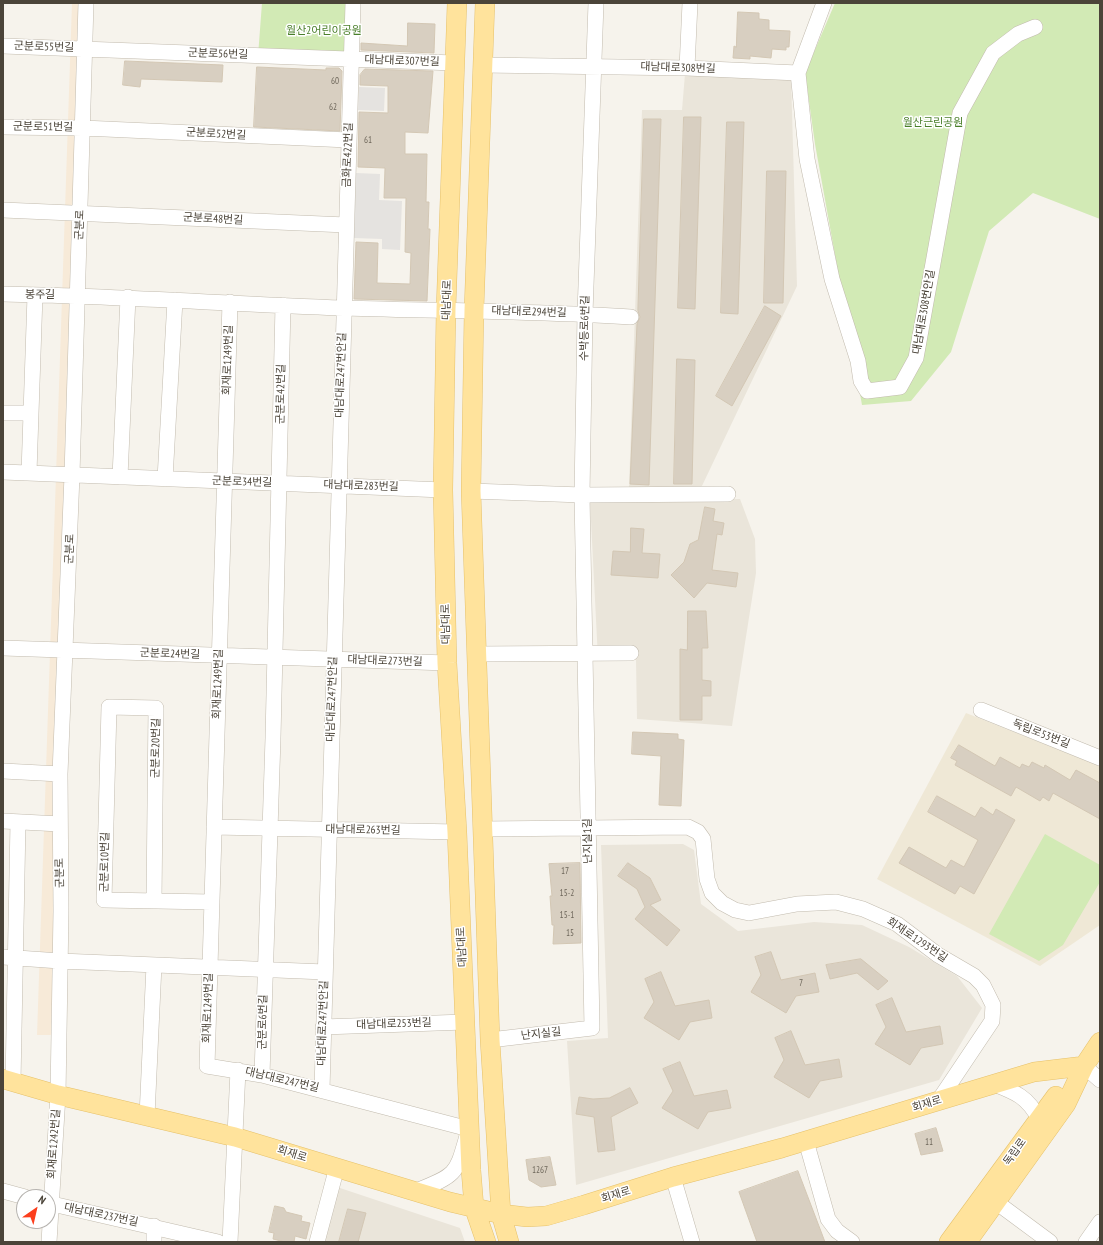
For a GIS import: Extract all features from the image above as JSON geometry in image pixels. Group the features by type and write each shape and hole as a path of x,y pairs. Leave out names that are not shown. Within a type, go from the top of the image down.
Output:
{"main road":[{"name":"대남대로","path":"457,3 446,309 443,490 447,663 457,832 469,1129 474,1207 486,1242"},
{"path":"485,3 474,310 471,491 490,1040 500,1214 508,1242"},
{"name":"독립로","path":"967,1242 1066,1104 1084,1066 1100,1042"},
{"name":"회재로","path":"8,1081 58,1095 234,1137 450,1202 500,1214 527,1217 546,1216 673,1177 806,1141 1034,1072 1084,1066"},
{"name":"독립로","path":"949,1242 1058,1094 1084,1066"}],"street":[{"name":"군분로","path":"58,1095 60,774 72,475 86,3"},
{"name":"금화로422번길","path":"343,308 353,3"},
{"name":"수박등로6번길","path":"585,653 582,495 585,314 596,3"},
{"path":"688,68 690,3"},
{"path":"798,73 824,3"},
{"name":"대남대로308번안길","path":"798,73 807,159 832,279 858,360 861,381 867,391 883,388 891,389 900,387 916,358 960,114 993,53 1018,34 1035,27"},
{"name":"군분로55번길","path":"3,46 85,49"},
{"name":"군분로56번길","path":"85,49 351,59"},
{"name":"대남대로307번길","path":"351,59 454,63"},
{"name":"대남대로308번길","path":"483,65 688,68 798,73"},
{"name":"군분로51번길","path":"3,127 83,128"},
{"name":"군분로52번길","path":"83,128 348,140"},
{"name":"군분로48번길","path":"3,210 346,224"},
{"name":"봉주길","path":"3,294 78,295"},
{"path":"29,473 35,295"},
{"path":"78,295 343,308"},
{"path":"120,477 128,297"},
{"path":"165,479 175,300"},
{"name":"회재로1249번길","path":"230,302 207,1066 238,1070"},
{"name":"군분로42번길","path":"279,483 283,305"},
{"name":"대남대로294번길","path":"343,308 446,309 631,317"},
{"name":"대남대로247번안길","path":"322,1090 343,308"},
{"path":"3,413 31,413"},
{"name":"군분로34번길","path":"3,472 279,483 274,657"},
{"name":"대남대로283번길","path":"279,483 443,490"},
{"path":"471,491 582,495 728,494"},
{"name":"군분로24번길","path":"3,648 274,657"},
{"name":"난지실1길","path":"585,653 592,1028"},
{"path":"476,654 631,653"},
{"path":"264,969 274,657"},
{"name":"대남대로273번길","path":"274,657 447,663"},
{"name":"군분로20번길","path":"107,799 109,707 156,708 154,901"},
{"name":"독립로53번길","path":"981,710 1100,758"},
{"path":"3,771 60,774"},
{"name":"군분로10번길","path":"107,799 104,900 211,902"},
{"path":"3,821 60,824"},
{"path":"8,1081 9,957 18,822"},
{"name":"대남대로263번길","path":"214,827 457,832"},
{"path":"482,829 588,827"},
{"name":"회재로1293번길","path":"588,827 688,827 698,832 703,839 707,879 712,893 722,903 735,910 750,912 797,904 836,902 863,909 896,924 938,955 974,976 983,985 993,1005 992,1021 939,1100"},
{"path":"9,957 60,961 325,972"},
{"path":"147,1116 154,965"},
{"name":"군분로6번길","path":"262,1074 264,969"},
{"name":"대남대로253번길","path":"323,1027 465,1022"},
{"name":"난지실길","path":"490,1040 592,1028"},
{"path":"1084,1066 1100,1080"},
{"name":"대남대로247번길","path":"230,1242 238,1070 262,1074 469,1129"},
{"path":"994,1084 1028,1100 1039,1119"},
{"name":"회재로1242번길","path":"50,1189 58,1095"},
{"path":"416,1191 450,1176 458,1166 469,1129"},
{"path":"806,1141 828,1219 837,1231 852,1242"},
{"path":"317,1242 336,1167"},
{"path":"673,1177 692,1242"},
{"path":"3,1191 16,1195"},
{"path":"996,1202 1050,1242"},
{"name":"대남대로237번길","path":"56,1205 218,1242"},
{"path":"1086,1242 1100,1222"},
{"path":"154,1226 154,1242"},
{"name":"회재로1242번길","path":"49,1229 49,1242"}],"shaded area":[{"path":"72,3 83,3 51,1035 37,1035"},
{"path":"685,74 791,77 797,286 701,488 629,487 642,110 682,110"},
{"path":"359,87 385,88 384,111 358,110"},
{"path":"356,173 380,174 379,200 402,201 400,250 382,249 382,239 354,238"},
{"path":"740,499 755,539 756,573 732,726 637,719 636,660 598,659 590,501"},
{"path":"966,713 1100,766 1100,925 1040,966 877,879"},
{"path":"683,844 694,850 701,904 738,931 814,922 862,925 909,947 957,976 982,1008 939,1080 576,1185 567,1041 608,1038 601,845"},
{"path":"337,1187 460,1228 465,1242 323,1242"}],"green space":[{"name":"월산2어린이공원","path":"262,3 353,3 351,59 258,56"},
{"name":"월산근린공원","path":"835,3 1100,3 1100,219 1033,193 989,231 951,352 911,401 862,405 815,144 805,73"},
{"path":"1045,834 1100,865 1100,882 1063,945 1039,961 989,934"}],"building":[{"path":"738,12 759,13 759,19 769,20 769,30 790,31 789,47 786,47 786,50 772,49 771,58 750,56 750,59 733,58 734,46 736,47"},
{"path":"408,23 435,24 434,53 361,50 361,43 407,46"},
{"path":"125,61 223,65 222,82 141,79 140,87 123,85"},
{"path":"257,67 326,70 326,68 339,68 342,71 340,131 254,127"},
{"path":"365,69 433,71 428,133 405,132 405,154 427,154 426,202 429,202 428,229 430,229 427,301 354,299 356,242 378,243 377,283 410,284 411,253 405,252 406,198 384,198 385,168 358,167 359,112 388,113 388,86 360,85 360,75"},
{"path":"684,117 701,117 695,309 678,308"},
{"path":"644,119 661,119 649,485 630,484 637,324 640,317 638,311"},
{"path":"727,122 744,122 738,314 721,313"},
{"path":"767,171 786,171 783,303 764,303"},
{"path":"765,306 781,316 732,406 716,396"},
{"path":"677,359 695,360 692,484 674,484"},
{"path":"705,507 715,509 713,521 724,523 722,535 717,534 712,570 738,573 736,587 707,583 694,598 671,575 684,562 690,544 698,540"},
{"path":"631,528 644,529 642,553 660,554 658,578 611,575 613,551 630,552"},
{"path":"688,611 706,611 708,648 702,648 702,680 711,681 711,696 702,696 702,720 680,720 680,649 687,650"},
{"path":"633,732 678,734 678,739 684,740 681,806 659,805 661,756 632,754"},
{"path":"959,745 995,766 1000,757 1020,768 1022,764 1029,767 1032,762 1044,768 1045,765 1070,780 1076,770 1100,783 1100,819 1053,793 1049,801 1043,797 1040,801 1016,787 1011,796 955,765 957,761 951,758"},
{"path":"937,796 975,817 981,807 993,815 996,809 1015,820 974,894 960,886 955,894 899,863 909,847 946,868 951,860 964,867 978,840 928,812"},
{"path":"580,863 581,943 553,944 554,925 552,925 550,896 552,896 549,864"},
{"path":"628,863 650,878 661,900 650,905 680,930 667,946 635,919 645,907 637,889 618,876"},
{"path":"771,952 781,980 815,973 819,992 796,996 786,1013 751,992 761,975 755,957"},
{"path":"861,959 888,981 878,990 857,973 830,979 826,965"},
{"path":"661,972 675,1006 709,1000 712,1018 690,1022 679,1040 644,1018 654,1002 645,979"},
{"path":"892,998 906,1032 940,1026 943,1044 921,1048 910,1065 875,1044 886,1027 876,1005"},
{"path":"791,1031 805,1065 839,1059 842,1077 820,1081 809,1098 774,1077 784,1060 775,1038"},
{"path":"680,1062 694,1096 727,1090 731,1108 708,1112 698,1129 662,1108 673,1091 663,1069"},
{"path":"630,1088 638,1103 611,1117 615,1150 598,1152 594,1117 576,1114 579,1097 593,1099 609,1098"},
{"path":"936,1128 943,1151 921,1155 915,1134"},
{"path":"550,1157 556,1185 541,1187 529,1180 526,1160"},
{"path":"798,1171 825,1242 757,1242 739,1192"},
{"path":"275,1206 284,1208 286,1212 302,1216 301,1221 310,1223 306,1239 295,1236 294,1242 285,1242 273,1239 274,1233 269,1232"},
{"path":"348,1209 366,1213 358,1242 339,1242"}]}
